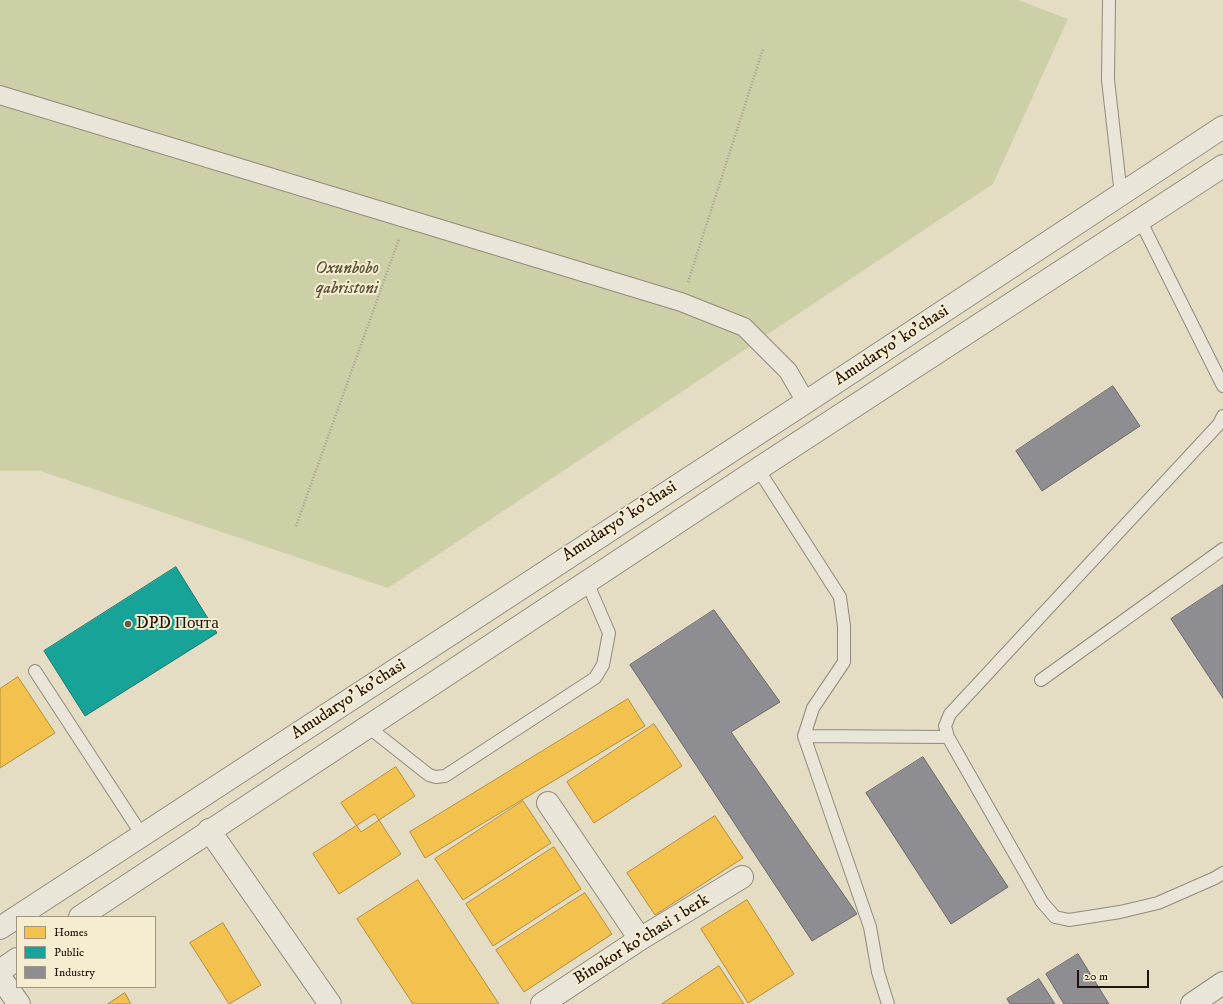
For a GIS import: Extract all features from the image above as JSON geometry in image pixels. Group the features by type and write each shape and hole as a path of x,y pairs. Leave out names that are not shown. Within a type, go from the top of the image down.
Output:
{"street":[{"path":"0,96 681,302 744,327 788,371 806,402"},
{"name":"Amudaryo' ko'chasi","path":"19,916 806,402 1223,127"},
{"path":"81,916 209,830 758,469 1223,166"},
{"path":"548,803 640,939"},
{"path":"209,830 330,1004"},
{"name":"Binokor ko'chasi 1 berk","path":"542,1004 640,939 742,877"},
{"name":"Amudaryo' ko'chasi","path":"0,928 16,918"},
{"path":"0,970 16,960"},
{"path":"0,977 19,1004"},
{"path":"1192,1004 1223,983"}],"lane":[{"path":"1109,0 1108,80 1121,195"},
{"path":"1140,220 1223,386"},
{"path":"1223,416 1218,424 950,714 945,726 948,737 1042,902 1055,917 1069,920 1120,912 1158,903 1223,873"},
{"path":"758,469 840,597 844,626 844,662 813,708 804,736 870,927 878,972 888,1004"},
{"path":"1041,680 1223,549"},
{"path":"367,726 429,776 436,778 445,776 589,682 595,678 603,665 609,633 587,582"},
{"path":"35,670 142,835"},
{"path":"804,736 948,737"}],"path":[{"path":"681,302 763,49"},
{"path":"296,526 406,219"}],"green space":[{"name":"Oxunbobo qabristoni","path":"0,0 1018,0 1068,19 993,184 388,588 40,471 0,471"}],"building: Homes":[{"path":"18,677 55,733 0,768 0,689"},
{"path":"628,699 645,726 425,858 410,832"},
{"path":"654,724 682,766 594,823 567,782"},
{"path":"396,767 415,796 361,832 341,803"},
{"path":"523,801 551,843 463,900 435,859"},
{"path":"375,814 401,854 339,894 313,854"},
{"path":"715,816 743,858 655,915 627,873"},
{"path":"554,847 581,889 493,946 466,904"},
{"path":"418,880 499,1004 413,1004 357,919"},
{"path":"585,893 612,934 524,992 496,950"},
{"path":"747,900 794,974 748,1003 701,929"},
{"path":"223,923 261,985 229,1004 190,943"},
{"path":"719,966 744,1004 662,1004"},
{"path":"125,993 131,1004 108,1004"}],"building: Public":[{"path":"176,567 217,633 85,716 44,651"}],"building: Industry":[{"path":"1113,386 1140,426 1042,491 1016,451"},
{"path":"1223,585 1223,698 1171,619"},
{"path":"714,610 780,702 731,732 857,914 812,941 630,665"},
{"path":"923,757 1008,887 951,924 866,793"},
{"path":"1078,954 1109,1004 1064,1004 1046,974"},
{"path":"1039,979 1055,1004 1010,1004 1007,999"}],"place":[{"name":"DPD Почта","path":"128,624"}]}
